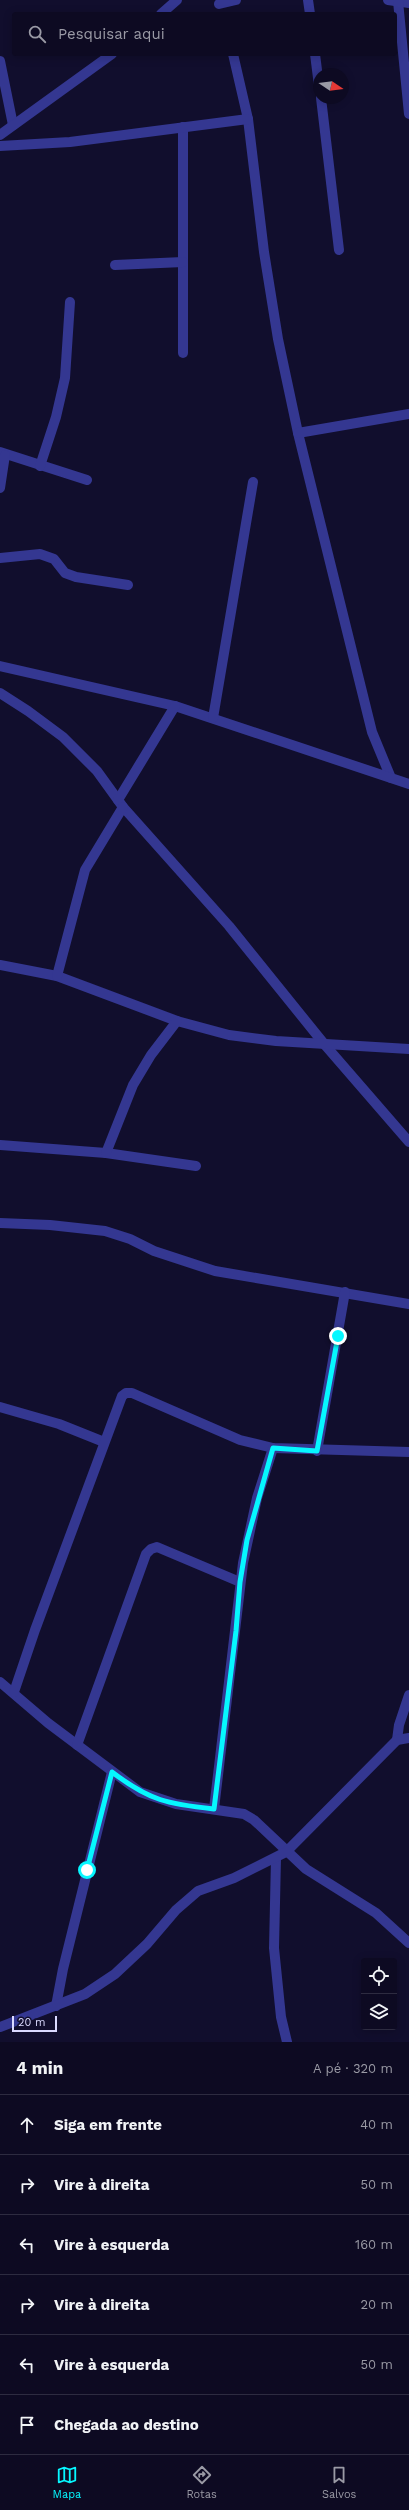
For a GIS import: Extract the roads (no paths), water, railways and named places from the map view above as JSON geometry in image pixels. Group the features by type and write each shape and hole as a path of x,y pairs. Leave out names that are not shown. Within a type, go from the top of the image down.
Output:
{"street":[{"path":"163,12 177,0"},
{"path":"221,12 218,2 236,0"},
{"path":"308,0 310,12"},
{"path":"395,12 393,1 409,3"},
{"path":"397,29 409,114"},
{"path":"0,135 109,56"},
{"path":"233,56 248,119 266,266 278,339 298,433 372,732 391,778"},
{"path":"315,56 317,68"},
{"path":"0,60 13,125"},
{"path":"322,104 339,250"},
{"path":"0,146 70,142 248,119"},
{"path":"183,127 183,353"},
{"path":"115,265 183,262"},
{"path":"40,466 56,417 65,378 70,302"},
{"path":"298,433 409,414"},
{"path":"0,488 3,454 87,480"},
{"path":"213,718 253,482"},
{"path":"0,558 40,554 54,559 65,573 76,577 128,585"},
{"path":"0,666 175,706 409,784"},
{"path":"0,694 28,710 63,737 97,771 121,803 229,926 325,1045 409,1142"},
{"path":"57,976 85,870 175,706"},
{"path":"0,964 57,976 177,1021 229,1035 325,1045 409,1050"},
{"path":"106,1153 133,1084 151,1055 177,1021"},
{"path":"0,1145 106,1153 196,1166"},
{"path":"0,1224 50,1225 105,1231 130,1239 154,1251 215,1271 409,1304"},
{"path":"317,1451 345,1292"},
{"path":"14,1692 104,1442 122,1396 126,1393 132,1393 240,1440 273,1448 317,1451 409,1452"},
{"path":"0,1407 59,1424 104,1442"},
{"path":"214,1809 236,1631 240,1582 249,1533 273,1448"},
{"path":"77,1745 134,1585 146,1554 151,1549 157,1547 240,1582"},
{"path":"0,1682 14,1692 28,1707 140,1792 159,1800 244,1814 254,1820 286,1852 306,1869 376,1913 409,1943"},
{"path":"397,1740 399,1725 409,1695"},
{"path":"0,2027 86,1994 116,1974 147,1944 176,1910 198,1891 276,1858 286,1852 397,1740 409,1738"},
{"path":"56,2006 63,1968 112,1772"},
{"path":"276,1858 274,1948 281,2017 287,2042"}]}
